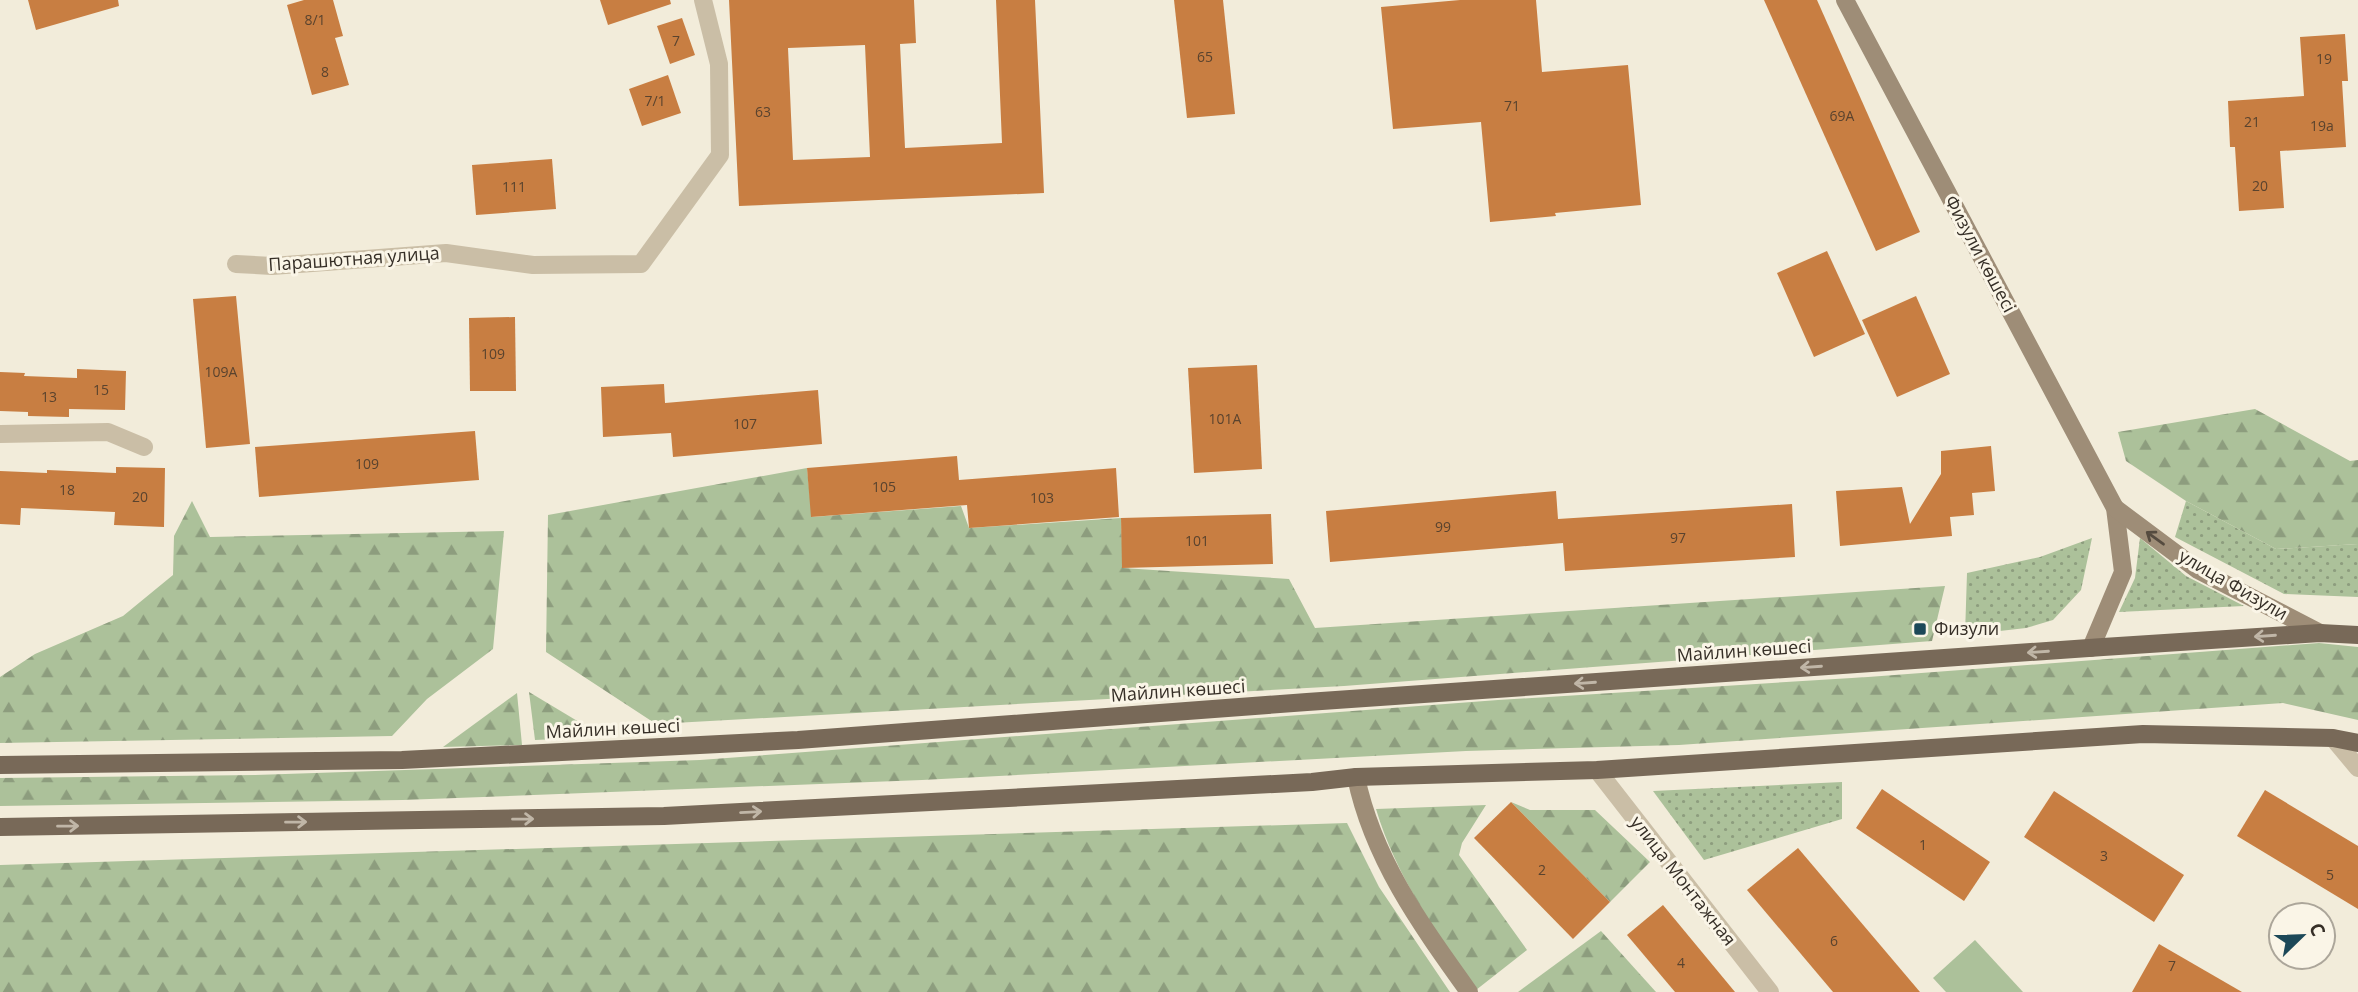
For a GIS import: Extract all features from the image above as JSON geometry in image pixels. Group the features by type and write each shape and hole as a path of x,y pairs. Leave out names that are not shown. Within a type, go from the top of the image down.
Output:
{"main road":[{"name":"Майлин көшесі","path":"0,765 402,760 798,740 2091,648 2320,633 2358,635"},
{"path":"0,827 664,816 1312,782 1356,777 1597,769 2143,734 2333,738 2358,743"}],"street":[{"name":"Парашютная улица","path":"236,264 272,266 446,253 533,265 641,264 720,155 719,64 703,0"},
{"name":"Физули көшесі","path":"1845,0 2115,508"},
{"path":"0,434 108,432 144,447"},
{"name":"улица Физули","path":"2115,508 2198,570 2320,633"},
{"path":"2091,648 2123,572 2115,508"},
{"path":"2333,738 2358,768"},
{"name":"улица Монтажная","path":"1597,769 1770,992"},
{"path":"1356,777 1361,801 1384,861 1416,918 1469,992"}],"green space":[{"path":"2255,409 2350,461 2358,460 2358,544 2276,549 2186,501 2126,461 2118,432"},
{"path":"807,468 812,517 961,506 969,528 1121,518 1123,568 1289,579 1315,628 1945,586 1932,641 1344,686 656,724 546,652 548,515"},
{"path":"192,501 210,537 504,531 493,649 427,699 392,736 0,743 0,677 35,654 123,616 173,575 174,536"},
{"path":"2186,501 2276,549 2358,544 2358,597 2284,594 2175,537"},
{"path":"2092,538 2081,590 2053,620 2026,628 1965,635 1967,573 2040,557"},
{"path":"2140,538 2186,576 2244,606 2119,612 2135,578"},
{"path":"2319,643 2358,647 2358,720 2283,703 1679,745 1466,751 922,780 403,800 0,806 0,778 255,775 700,760 1498,700 1868,677"},
{"path":"529,692 604,737 535,740"},
{"path":"517,693 522,745 443,747"},
{"path":"1842,782 1842,819 1704,860 1653,791"},
{"path":"1511,802 1530,810 1595,810 1650,862 1610,902"},
{"path":"1486,805 1462,843 1459,855 1527,950 1476,990 1406,881 1384,834 1376,809"},
{"path":"1347,823 1379,887 1450,992 0,992 0,865"},
{"path":"1601,931 1656,992 1518,992"},
{"path":"1975,940 2023,992 1946,992 1933,978"}],"building":[{"path":"28,0 118,0 119,6 36,30"},
{"path":"304,0 333,0 343,36 335,38 349,85 312,95 287,5"},
{"path":"600,0 670,0 671,4 608,25"},
{"path":"729,0 914,0 916,43 900,44 905,148 1002,143 996,0 1035,0 1044,193 739,206","holes":["865,45 870,157 793,160 788,48"]},
{"path":"1174,0 1223,0 1235,114 1187,118"},
{"path":"1460,0 1536,0 1542,72 1628,65 1641,205 1490,222 1481,122 1393,129 1381,7"},
{"path":"1764,0 1817,0 1920,232 1876,251"},
{"path":"682,18 695,55 670,64 657,26"},
{"path":"2345,34 2348,81 2342,81 2346,147 2280,151 2284,208 2239,211 2235,147 2230,147 2228,101 2304,96 2300,37"},
{"path":"668,75 681,113 642,126 629,89"},
{"path":"552,159 556,209 476,215 472,165"},
{"path":"1827,251 1865,334 1814,357 1777,273"},
{"path":"236,296 250,444 206,448 193,299"},
{"path":"1916,296 1950,374 1897,397 1862,320"},
{"path":"515,317 516,391 470,391 469,318"},
{"path":"1257,365 1262,469 1194,473 1188,368"},
{"path":"77,369 126,371 125,410 69,409 69,417 28,416 28,412 0,411 0,372 25,373 24,376 77,378"},
{"path":"664,384 665,403 818,390 822,444 673,457 671,433 603,437 601,387"},
{"path":"475,431 479,480 259,497 255,447"},
{"path":"1991,446 1995,491 1972,493 1974,515 1950,517 1952,536 1840,546 1836,491 1902,487 1910,524 1941,474 1941,451"},
{"path":"957,456 959,480 1116,468 1119,517 969,528 967,505 811,517 807,468"},
{"path":"116,467 165,468 164,527 114,525 115,512 21,508 20,525 0,524 0,471 116,473"},
{"path":"1556,491 1558,519 1792,504 1795,557 1565,571 1563,543 1330,562 1326,511"},
{"path":"1271,514 1273,564 1122,568 1121,518"},
{"path":"1882,789 1990,862 1964,901 1856,828"},
{"path":"2265,790 2358,846 2358,909 2237,836"},
{"path":"2054,791 2184,875 2154,922 2024,837"},
{"path":"1511,802 1610,902 1573,939 1474,838"},
{"path":"1798,848 1920,992 1833,992 1747,890"},
{"path":"1663,905 1735,992 1675,992 1627,935"},
{"path":"2159,944 2242,992 2132,992"}],"place":[{"name":"Физули","path":"1920,629"}]}
